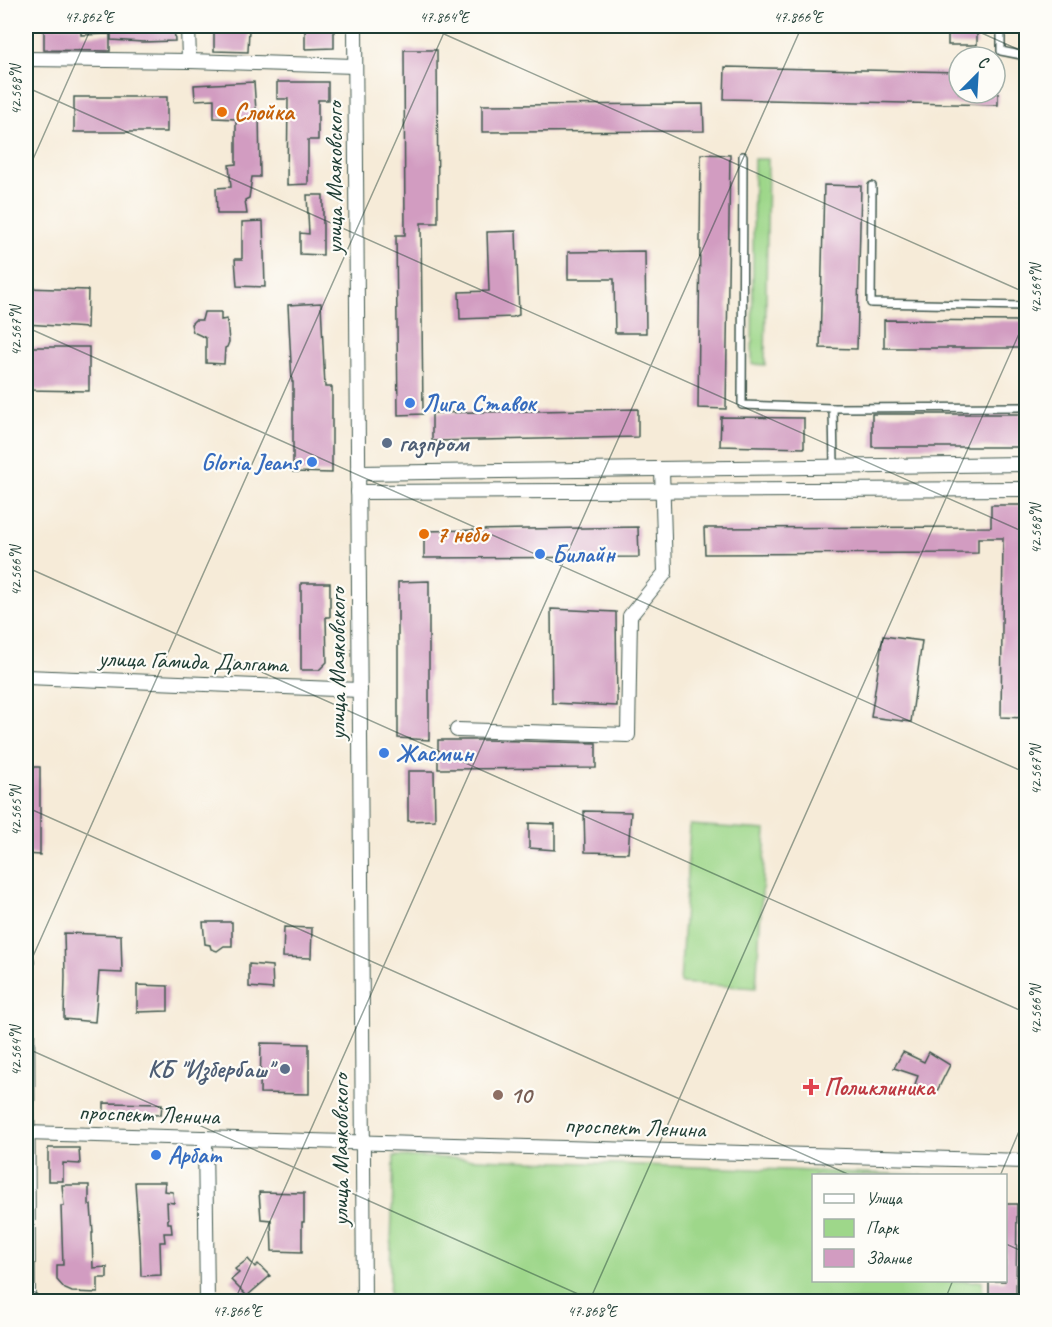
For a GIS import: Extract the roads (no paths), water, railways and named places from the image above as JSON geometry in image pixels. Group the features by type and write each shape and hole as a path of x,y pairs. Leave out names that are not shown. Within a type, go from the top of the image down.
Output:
{"street":[{"path":"188,26 189,61"},
{"name":"улица Маяковского","path":"355,26 364,1302"},
{"path":"26,59 356,66"},
{"path":"358,473 1026,464"},
{"path":"834,466 835,490"},
{"path":"457,730 628,735 630,615 665,573 662,469"},
{"path":"358,492 1026,489"},
{"name":"улица Гамида Далгата","path":"26,677 360,690"},
{"path":"27,961 28,1302"},
{"name":"проспект Ленина","path":"26,1133 1026,1161"},
{"path":"205,1138 207,1302"}],"lane":[{"path":"1001,26 1001,51 1026,56"},
{"path":"743,156 742,405 833,408 1026,407"},
{"path":"872,186 871,303 1026,306"},
{"path":"833,408 834,466"}],"place":[{"name":"Слойка","path":"222,112"},
{"name":"Лига Ставок","path":"410,403"},
{"name":"газпром","path":"387,443"},
{"name":"Gloria Jeans","path":"312,462"},
{"name":"7 небо","path":"424,534"},
{"name":"Билайн","path":"540,554"},
{"name":"Жасмин","path":"384,753"},
{"name":"КБ \"Избербаш\"","path":"285,1069"},
{"name":"Поликлиника","path":"811,1087"},
{"name":"10","path":"498,1095"},
{"name":"Арбат","path":"156,1155"}]}
